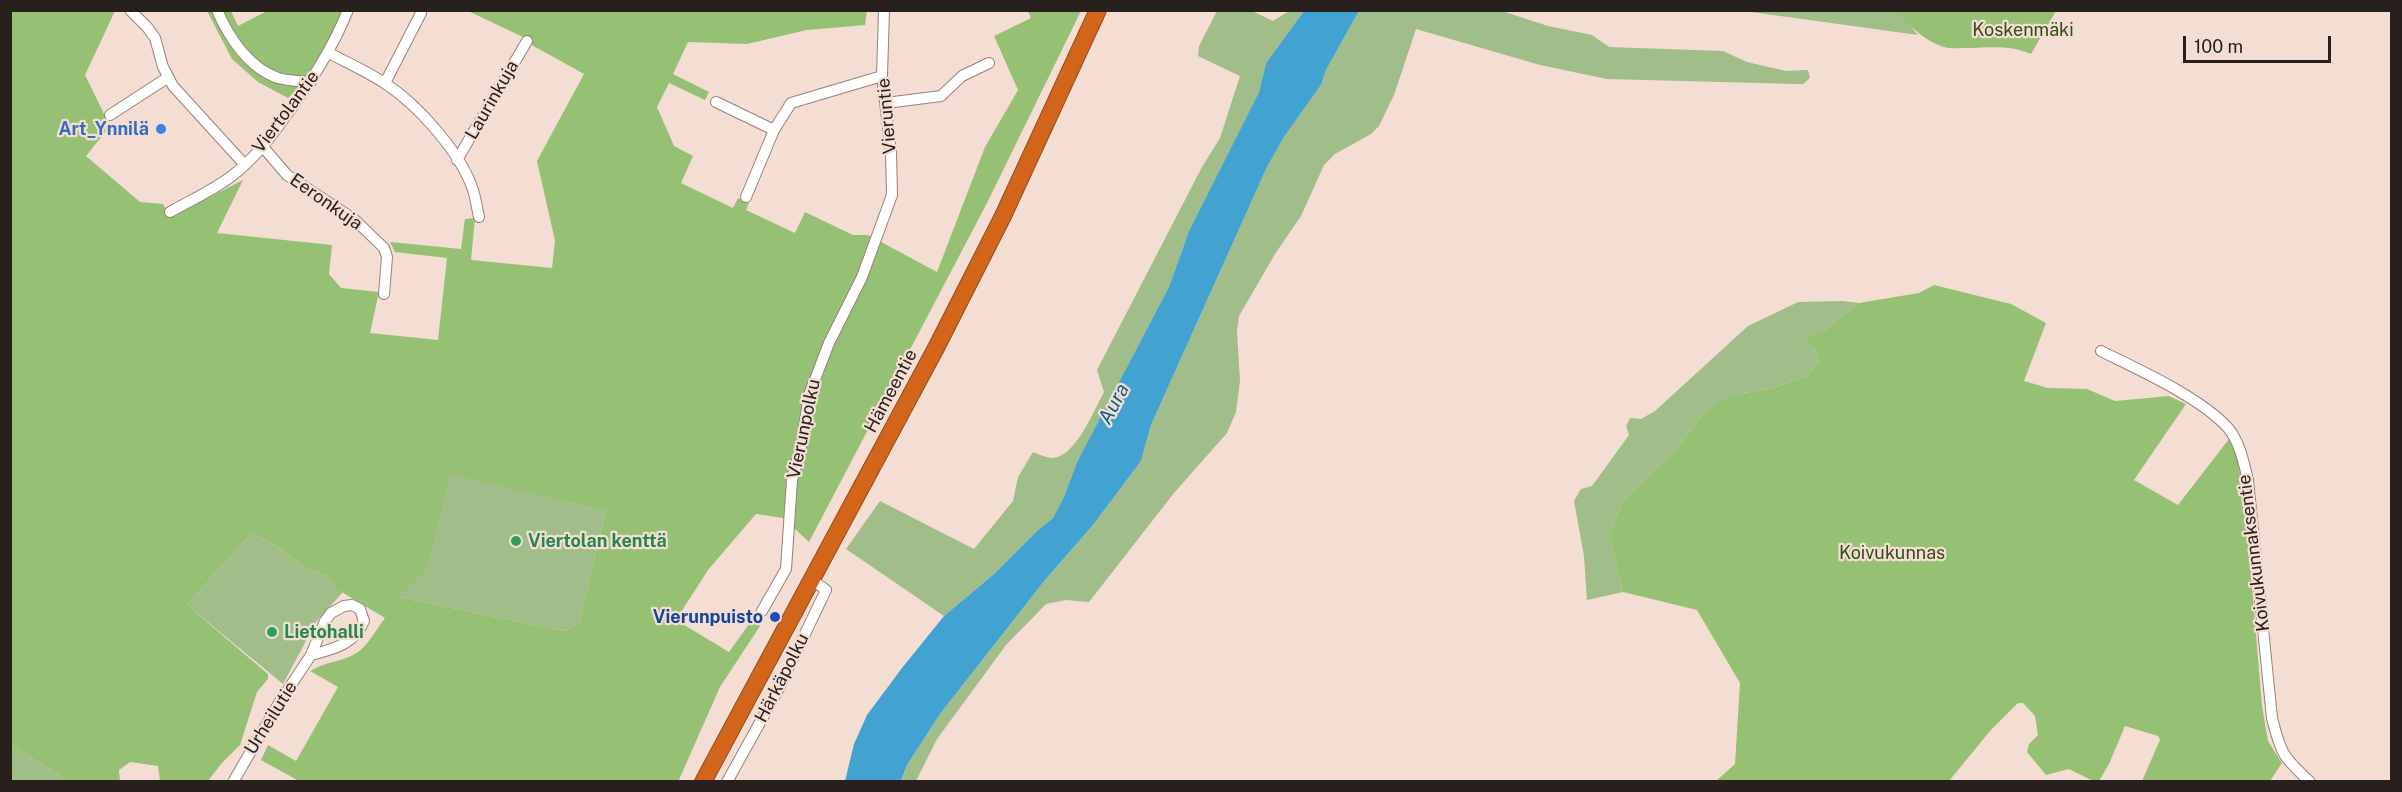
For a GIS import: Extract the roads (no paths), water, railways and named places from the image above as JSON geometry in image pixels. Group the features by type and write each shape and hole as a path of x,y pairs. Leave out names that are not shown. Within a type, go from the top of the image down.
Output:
{"highway":[{"name":"Hämeentie","path":"703,782 931,358 998,226 1098,10"}],"street":[{"path":"130,10 155,38 167,78 245,165"},
{"path":"217,10 234,41 256,67 279,78 311,82"},
{"name":"Viertolantie","path":"170,212 215,188 245,165 263,147 311,82 328,53 348,10"},
{"name":"Vieruntie","path":"882,219 892,195 886,102 882,76 884,10"},
{"path":"386,83 422,13"},
{"name":"Laurinkuja","path":"457,160 526,41"},
{"path":"328,53 386,83 405,98 432,126 457,160 473,190 479,217"},
{"path":"886,102 941,96 962,76 989,63"},
{"path":"747,197 774,130 791,103 882,76"},
{"path":"110,115 167,78"},
{"path":"716,102 774,130"},
{"name":"Eeronkuja","path":"263,147 287,176 355,220 384,248 387,257 384,294"},
{"name":"Vierunpolku","path":"762,611 786,569 792,480 801,446 809,395 829,343 862,277 882,219"},
{"name":"Koivukunnaksentie","path":"2101,351 2169,386 2211,413 2229,429 2237,442 2248,480 2272,718 2284,757 2310,782"},
{"name":"Härkäpolku","path":"727,782 779,688 826,590 811,579"},
{"name":"Urheilutie","path":"233,782 263,729 310,655 331,613 344,606 352,605 360,609 364,621 358,633 350,641 341,647 310,655"}],"water":[{"name":"Aura","path":"1304,11 1359,11 1326,70 1321,85 1284,137 1267,167 1151,425 1141,461 1093,525 1045,580 940,714 907,765 901,781 845,781 854,744 867,715 902,668 944,616 994,574 1053,518 1064,497 1077,462 1169,287 1189,231 1259,92 1266,63"}],"place":[{"name":"Art_Ynnilä","path":"161,129"},
{"name":"Viertolan kenttä","path":"516,541"},
{"name":"Vierunpuisto","path":"775,617"},
{"name":"Lietohalli","path":"272,632"}],"park label":[{"name":"Koskenmäki","path":"2023,30"},
{"name":"Koivukunnas","path":"1892,553"}]}
